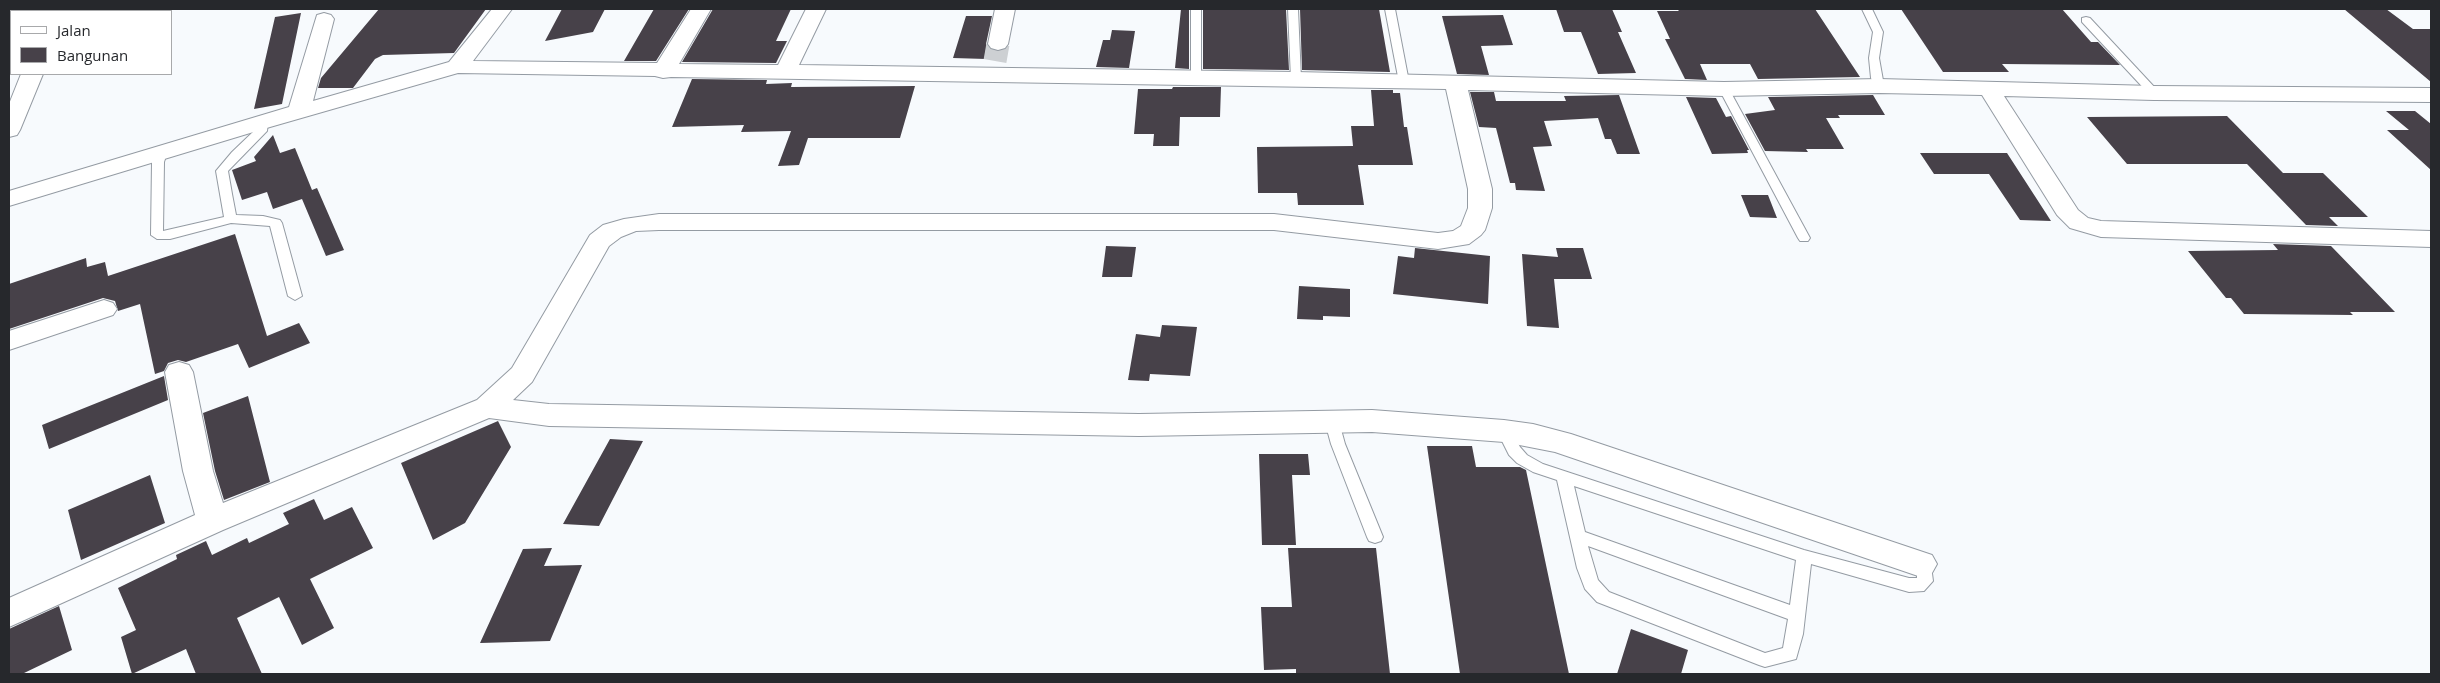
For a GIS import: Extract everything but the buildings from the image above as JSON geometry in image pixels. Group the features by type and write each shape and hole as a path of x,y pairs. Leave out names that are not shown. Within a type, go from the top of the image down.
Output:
{"street":[{"path":"457,67 502,9"},
{"path":"663,72 701,9"},
{"path":"785,72 816,9"},
{"path":"994,60 1005,9"},
{"path":"299,112 324,19"},
{"path":"9,199 262,122 457,67 663,72 785,72 994,60 1196,78 1724,89 1880,86 2154,93 2431,96"},
{"path":"9,130 32,75"},
{"path":"9,613 212,522 487,407 522,374 599,241 612,231 633,224 659,222 1274,222 1438,241 1460,238 1472,230 1480,208 1480,189 1456,84"},
{"path":"1989,90 2069,215 2079,223 2101,229 2431,238"},
{"path":"9,341 104,309"},
{"path":"179,372 198,471 212,522"},
{"path":"487,407 559,415 1139,425 1372,421 1504,431 1533,435 1560,442 1921,564"}],"lane":[{"path":"1196,9 1196,78"},
{"path":"1293,9 1296,79"},
{"path":"1390,9 1404,82"},
{"path":"1866,9 1878,32 1874,58 1876,78 1880,86"},
{"path":"2086,20 2154,93"},
{"path":"1724,89 1804,238"},
{"path":"231,219 222,171 236,154 261,131 262,122"},
{"path":"162,153 158,162 157,235 170,235 231,219 263,220 276,223 294,296"},
{"path":"1332,422 1338,444 1375,537"},
{"path":"1504,431 1514,451 1522,459 1564,477 1804,556 1918,586 1925,582 1925,571 1921,564"},
{"path":"1564,477 1591,584 1603,597 1765,660 1790,654 1795,634 1804,556"},
{"path":"1578,536 1797,615"}],"tunnel":[{"path":"995,61 998,44"}]}
